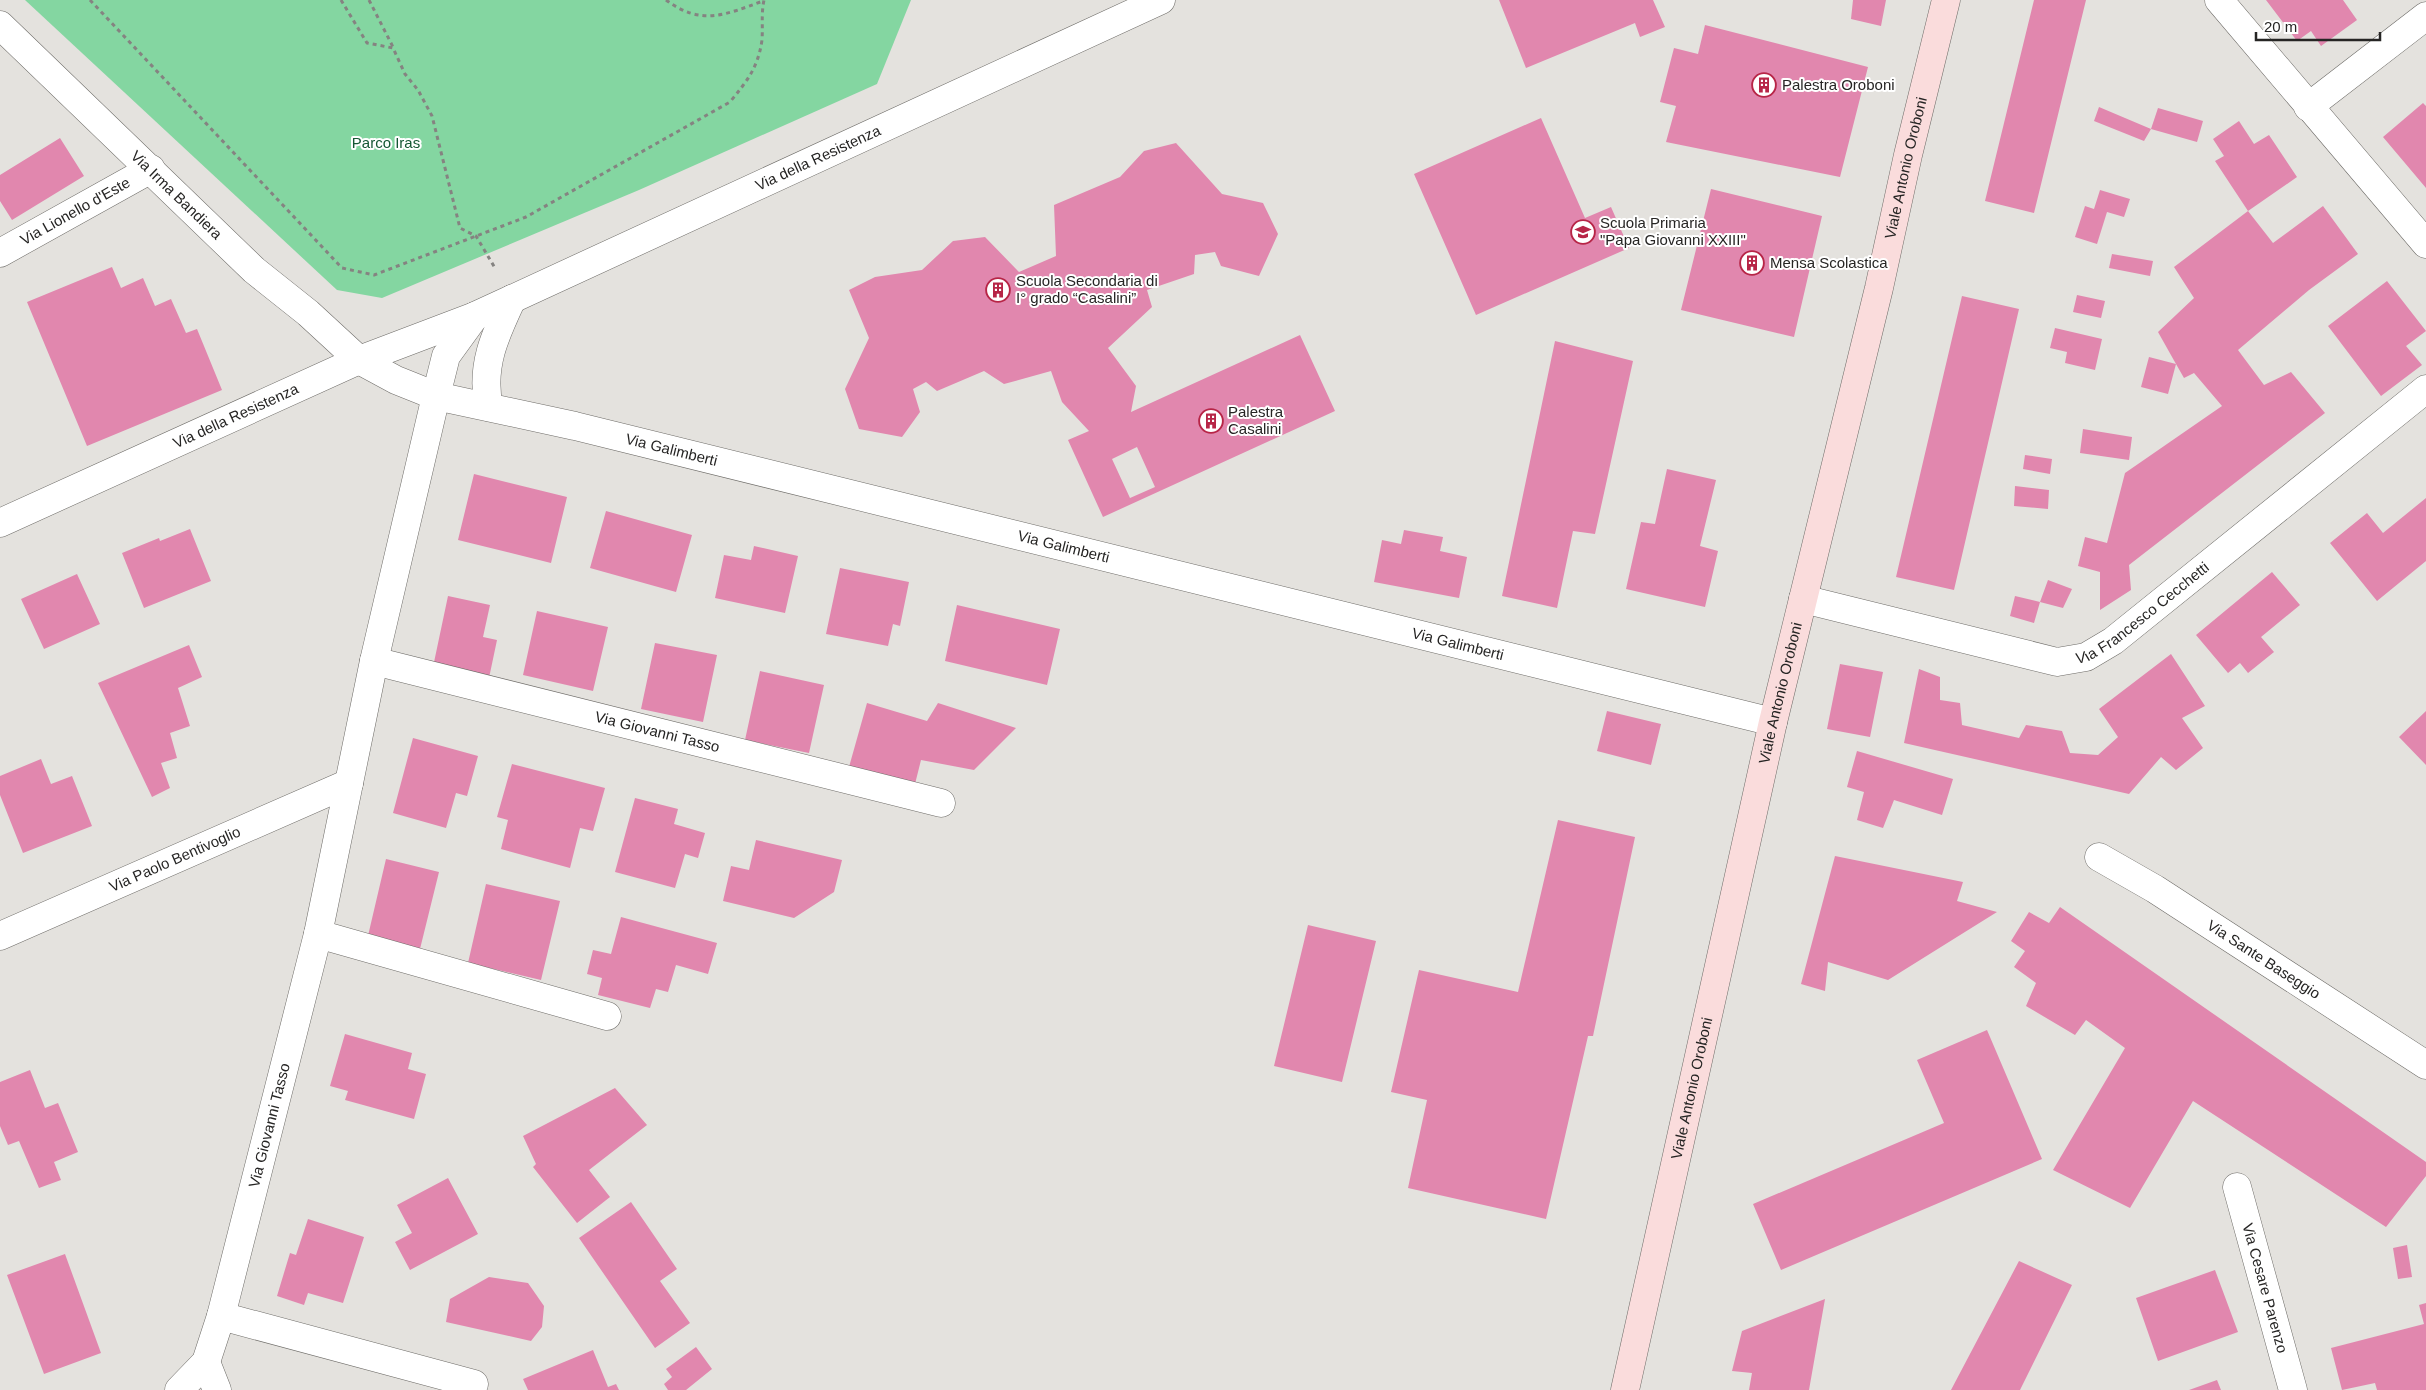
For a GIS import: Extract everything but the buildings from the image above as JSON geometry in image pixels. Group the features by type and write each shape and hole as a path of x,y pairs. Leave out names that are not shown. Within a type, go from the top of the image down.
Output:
{"street":[{"name":"Via della Resistenza","path":"0,523 359,360 512,300 1161,0"},
{"name":"Viale Antonio Oroboni","path":"1625,1390 1774,722 1879,288 1908,155 1946,0"},
{"path":"2219,0 2308,108 2426,244"},
{"path":"2308,108 2426,16"},
{"name":"Via Irma Bandiera","path":"0,25 254,270 308,313 359,360"},
{"name":"Via Lionello d'Este","path":"0,252 150,169"},
{"path":"490,407 485,389 489,359 497,331 512,300"},
{"path":"436,396 446,356 475,316"},
{"name":"Via Galimberti","path":"359,360 396,380 436,396 594,430 1774,722"},
{"name":"Via Francesco Cecchetti","path":"1803,599 2057,662 2086,658 2113,640 2426,389"},
{"name":"Via Giovanni Tasso","path":"179,1390 206,1362 221,1316 318,934 374,661 436,396"},
{"name":"Via Giovanni Tasso","path":"374,661 941,803"},
{"name":"Via Paolo Bentivoglio","path":"0,936 349,782"},
{"name":"Via Sante Baseggio","path":"2099,856 2155,889 2426,1065"},
{"path":"318,934 607,1016"},
{"name":"Via Cesare Parenzo","path":"2237,1187 2293,1390"},
{"path":"221,1316 474,1384"},
{"path":"206,1362 217,1390"}],"path":[{"path":"90,0 342,268 374,275 526,217 730,102 753,73 762,39 760,16 763,0 715,16 694,16 678,10 666,0"},
{"path":"341,0 367,44 393,48"},
{"path":"369,0 405,74 418,90 432,116 460,228 476,236"}],"green space":[{"name":"Parco Iras","path":"25,0 911,0 877,84 639,190 382,298 337,290"}],"place":[{"name":"Palestra Oroboni","path":"1764,85"},
{"name":"Scuola Primaria \"Papa Giovanni XXIII\"","path":"1583,232"},
{"name":"Mensa Scolastica","path":"1752,263"},
{"name":"Scuola Secondaria di I° grado “Casalini”","path":"998,290"},
{"name":"Palestra Casalini","path":"1211,421"}]}
